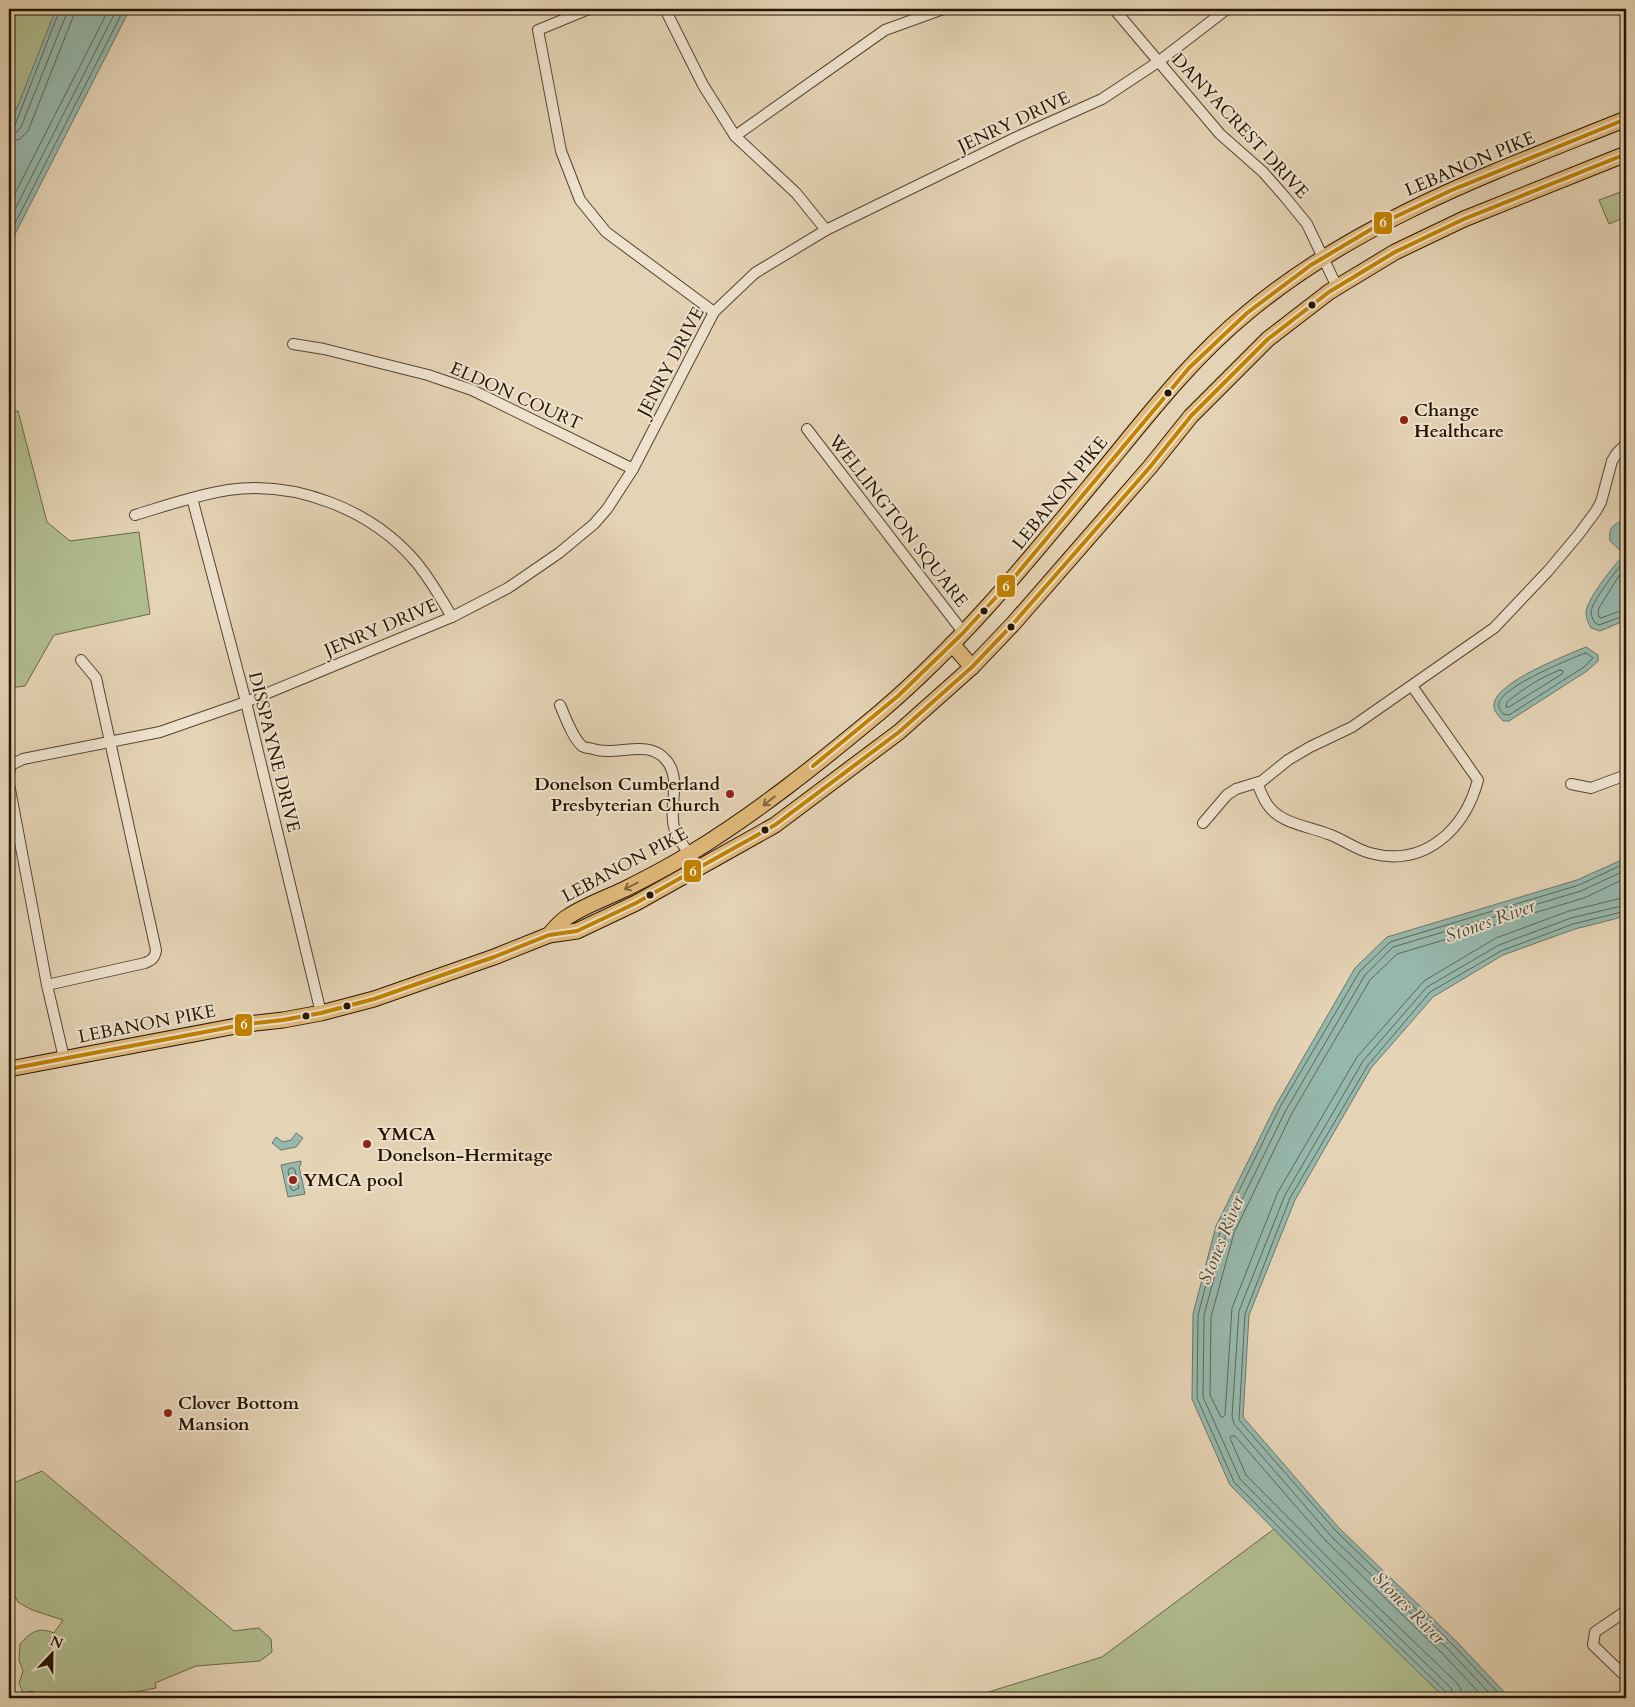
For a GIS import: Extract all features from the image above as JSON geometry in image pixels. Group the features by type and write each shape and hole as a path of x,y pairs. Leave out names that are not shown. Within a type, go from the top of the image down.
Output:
{"main road":[{"name":"LEBANON PIKE","path":"549,934 566,917 628,887 689,854 762,807 879,712 952,644 1012,580 1189,368 1247,313 1323,258 1380,224 1452,190 1626,119"},
{"name":"LEBANON PIKE","path":"9,1069 247,1024 321,1013 392,993 494,957 549,934 577,931 636,904 774,825 899,732 972,667 1013,624 1150,467 1191,416 1268,339 1337,287 1395,252 1464,219 1626,154"},
{"path":"952,644 972,667"},
{"path":"788,786 802,805"}],"street":[{"path":"589,9 538,30 561,151 580,200 606,232 714,312"},
{"path":"665,9 703,85 736,136 796,193 826,230"},
{"path":"736,136 886,30 943,9"},
{"name":"DANYACREST DRIVE","path":"1114,9 1220,134 1263,172 1285,197 1306,224 1337,287"},
{"name":"JENRY DRIVE","path":"9,773 11,765 24,759 160,732 246,702 452,616 508,588 559,553 594,524 620,491 634,469 714,312 755,274 826,230 1102,99 1158,62 1227,9"},
{"name":"ELDON COURT","path":"292,344 324,349 428,375 472,390 634,469"},
{"name":"WELLINGTON SQUARE","path":"807,429 963,632"},
{"path":"1203,823 1227,795 1246,785 1257,783 1268,777 1288,760 1310,747 1352,727 1494,628 1548,571 1596,511 1614,457 1626,444"},
{"path":"135,515 192,498 228,490 254,488 280,490 322,500 354,513 397,543 432,582 452,616"},
{"name":"DISSPAYNE DRIVE","path":"192,498 246,702 321,1013"},
{"path":"47,985 145,963 151,961 155,956 156,950 96,678 80,660"},
{"path":"1257,783 1267,805 1276,814 1304,827 1339,838 1354,847 1370,853 1402,856 1416,853 1432,846 1453,829 1464,815 1478,780 1412,686"},
{"path":"560,705 570,728 582,746 597,751 647,749 665,759 674,777 671,808 675,831 689,854"},
{"path":"1571,784 1591,788 1626,775"},
{"path":"9,784 47,985 64,1058"},
{"path":"1626,1611 1595,1632 1593,1645 1626,1677"}],"green space":[{"path":"9,9 116,9 9,209"},
{"path":"1626,190 1626,217 1609,224 1599,200"},
{"path":"18,411 47,522 70,541 139,532 150,614 54,635 25,686 9,688 9,412"},
{"path":"42,1471 234,1631 259,1628 271,1639 272,1652 260,1661 196,1666 155,1683 156,1688 130,1693 123,1698 38,1698 33,1691 23,1693 19,1683 23,1671 19,1660 20,1644 28,1636 39,1630 54,1633 63,1620 32,1610 18,1602 9,1585 9,1485"},
{"path":"1274,1529 1445,1698 969,1698 1102,1657"}],"water":[{"path":"56,9 130,9 9,246 9,128"},
{"path":"1620,522 1626,523 1626,620 1600,631 1591,628 1587,619 1587,607 1607,575 1623,556 1620,550 1610,541 1611,529"},
{"path":"1586,647 1598,655 1598,661 1587,671 1509,721 1503,721 1498,715 1494,709 1494,704 1498,696 1507,687 1534,670"},
{"name":"Stones River","path":"1626,858 1626,916 1575,929 1503,955 1433,997 1371,1068 1295,1200 1249,1315 1243,1417 1339,1528 1456,1641 1510,1698 1445,1698 1230,1485 1192,1399 1193,1314 1216,1226 1276,1105 1355,968 1387,937 1577,880"},
{"path":"296,1133 303,1138 296,1147 281,1150 272,1143 276,1137 283,1142 291,1140"},
{"name":"YMCA pool","path":"301,1161 299,1166 305,1194 288,1197 281,1165"}],"transit line":[{"name":"6","path":"813,766 898,696 962,634 1012,580 1189,368 1247,313 1311,265 1380,224 1452,190 1626,119"},
{"name":"6","path":"9,1069 247,1024 321,1013 374,999 494,957 549,935 577,931 636,903 775,825 899,732 972,667 1013,624 1150,467 1191,416 1268,339 1329,292 1395,252 1464,219 1626,154"}],"place":[{"name":"Change Healthcare","path":"1404,420"},
{"name":"Donelson Cumberland Presbyterian Church","path":"730,794"},
{"name":"YMCA Donelson-Hermitage","path":"367,1144"},
{"name":"YMCA pool","path":"293,1180"},
{"name":"Clover Bottom Mansion","path":"168,1413"}]}
